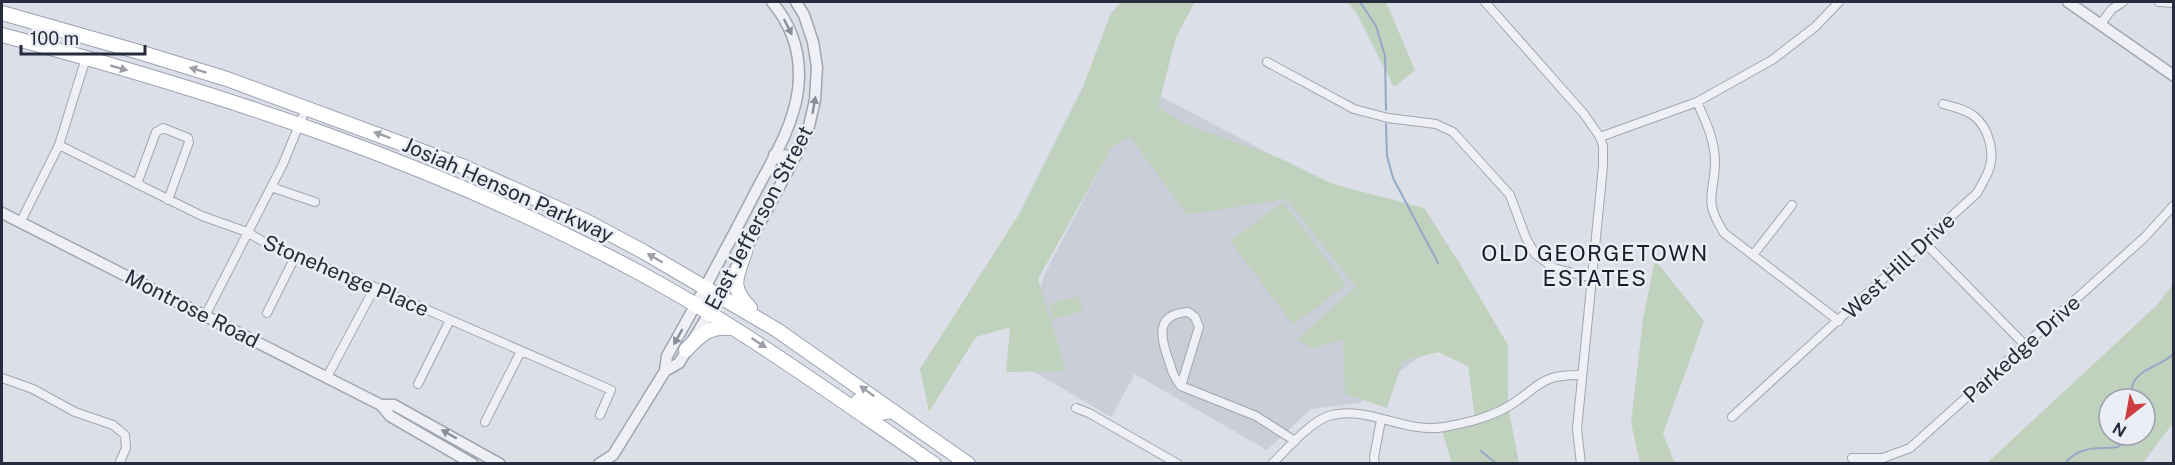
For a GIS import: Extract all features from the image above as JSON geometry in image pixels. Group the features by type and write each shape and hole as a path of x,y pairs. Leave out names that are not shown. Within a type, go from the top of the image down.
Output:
{"main road":[{"name":"Josiah Henson Parkway","path":"2,13 227,79 462,166 543,202 605,231 720,295 762,321 968,464"},
{"name":"Josiah Henson Parkway","path":"2,36 86,58 222,99 384,157 465,190 577,241 636,271 735,328 816,381 934,464"},
{"path":"745,252 736,276 736,289 762,321"},
{"path":"686,350 697,338 712,328 735,328"},
{"path":"816,381 843,392 876,412 893,411"}],"street":[{"name":"East Jefferson Street","path":"599,464 613,459 665,371 667,356 706,287 787,130 795,107 799,82 798,55 789,28 772,2"},
{"name":"East Jefferson Street","path":"665,371 679,363 720,295 745,252 809,126 815,100 817,67 815,50 807,24 796,2"},
{"path":"1485,2 1584,114 1600,137 1603,146 1603,166 1577,429 1581,464"},
{"path":"1600,137 1697,102 1772,60 1815,27 1839,2"},
{"path":"2068,2 2174,76"},
{"path":"2100,25 2112,9 2123,2"},
{"path":"2159,2 2174,3"},
{"path":"20,223 59,145 86,58"},
{"path":"1267,62 1354,110 1388,118 1436,124 1453,132 1510,195 1526,238 1535,254 1554,268 1592,278"},
{"path":"1697,102 1708,127 1714,154 1710,196 1713,215 1724,232 1839,321"},
{"name":"West Hill Drive","path":"1732,417 1977,193 1989,170 1990,143 1984,127 1974,116 1964,110 1943,105"},
{"path":"205,316 271,187 306,108"},
{"path":"137,184 156,132 163,128 182,134 188,138 189,142 168,200"},
{"name":"Stonehenge Place","path":"59,145 168,200 248,232 271,246 375,287 611,390 600,414"},
{"path":"774,155 793,160"},
{"path":"271,187 315,202"},
{"path":"1753,255 1792,205"},
{"name":"Parkedge Drive","path":"1852,458 1883,458 1910,448 2145,237 2174,205"},
{"name":"Montrose Road","path":"2,213 381,405 390,416 473,464"},
{"path":"1924,242 2025,345"},
{"path":"267,313 296,255"},
{"path":"327,377 375,287"},
{"path":"1181,386 1198,327 1195,317 1188,312 1176,313 1167,318 1162,327 1162,337 1174,378 1181,386 1256,416 1295,441"},
{"path":"418,384 450,320"},
{"path":"485,422 521,351"},
{"path":"1272,464 1321,419 1330,415 1342,413 1363,415 1430,428 1475,421 1508,406 1544,379 1561,374 1582,375"},
{"path":"2,378 33,389 75,412 119,428 125,435 126,448 119,464"},
{"name":"Montrose Road","path":"381,405 394,405 500,464"},
{"path":"1076,408 1089,413 1178,464"},
{"path":"1375,464 1374,457 1381,420"}],"shaded area":[{"path":"1143,87 1422,234 1445,337 1359,403 1311,409 1267,450 1135,374 1111,417 1015,361 1046,271"}],"green space":[{"path":"1121,2 1195,2 1176,37 1158,107 1185,124 1277,157 1333,184 1424,208 1508,345 1508,406 1519,463 1452,463 1441,428 1475,420 1468,366 1438,352 1403,361 1387,408 1345,394 1343,340 1312,348 1297,339 1356,287 1286,199 1187,215 1130,137 1112,147 1038,279 1066,371 1006,372 1010,327 976,337 929,412 920,369 1019,214 1082,89 1111,13"},
{"path":"1347,2 1386,2 1415,70 1394,87 1356,12"},
{"path":"1283,202 1346,285 1293,325 1230,241"},
{"path":"1655,260 1704,321 1663,434 1674,461 1680,463 1640,463 1631,423 1643,319"},
{"path":"2173,284 2173,423 2157,444 2157,387 2097,387 2097,447 2155,447 2143,463 1987,463 2156,306"},
{"path":"1078,296 1083,311 1053,319 1049,304"}],"waterway":[{"path":"1360,2 1376,26 1385,56 1386,110"},
{"path":"1386,124 1387,156 1393,178 1438,263"},
{"path":"2132,387 2140,374 2174,353"},
{"path":"2064,464 2083,451 2118,447"},
{"path":"1481,451 1497,464"}],"district":[{"name":"OLD GEORGETOWN ESTATES","path":"1595,266"}]}
